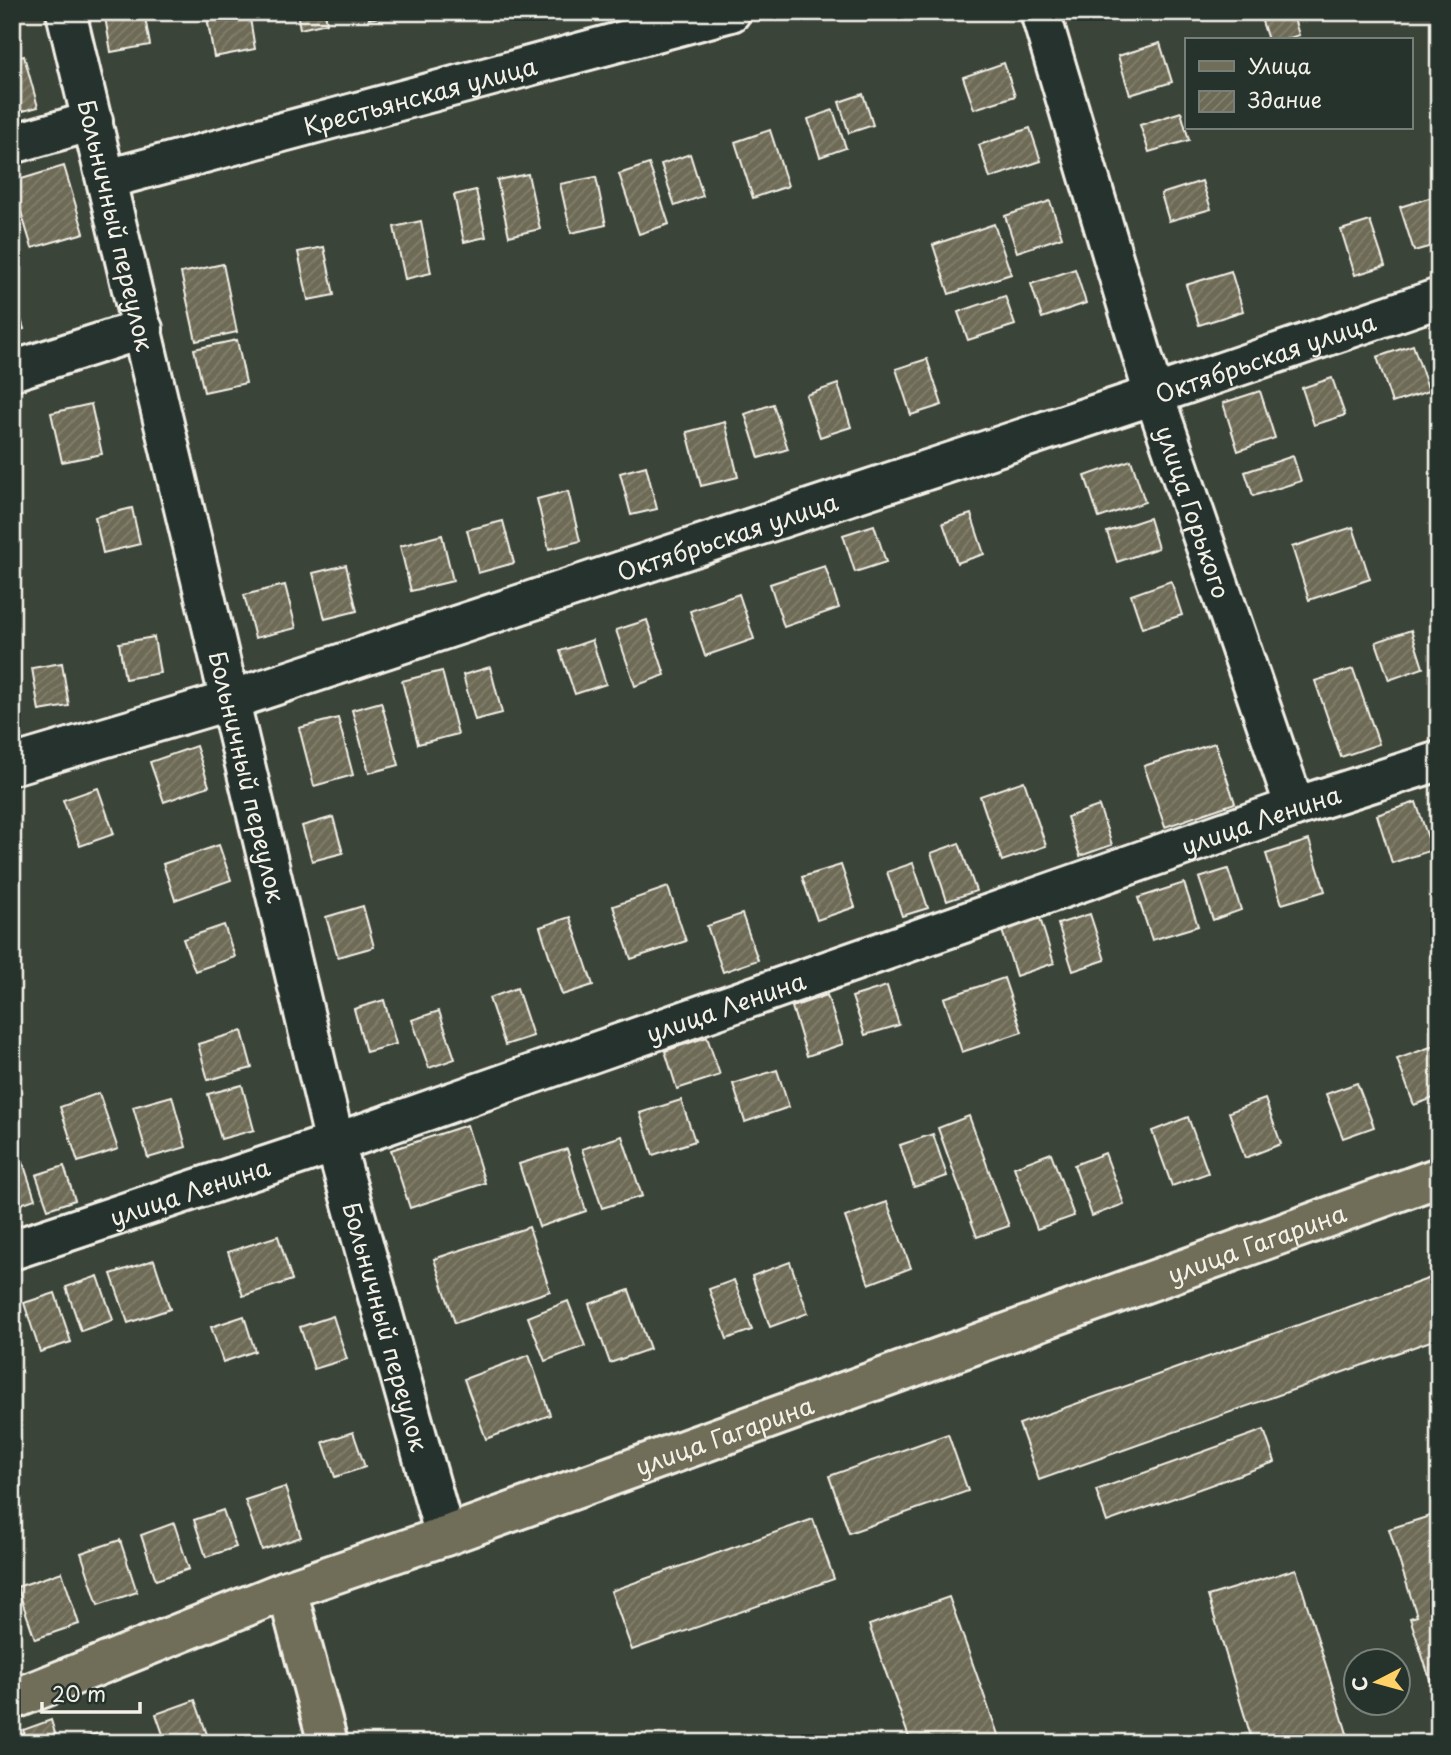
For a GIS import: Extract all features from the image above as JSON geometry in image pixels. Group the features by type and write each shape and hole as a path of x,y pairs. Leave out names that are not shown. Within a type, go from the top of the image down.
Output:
{"main road":[{"name":"улица Гагарина","path":"12,1700 287,1590 445,1536 1439,1177"},
{"path":"287,1590 328,1743"}],"street":[{"name":"Больничный переулок","path":"66,12 335,1143 445,1536"},
{"name":"Крестьянская улица","path":"107,179 731,12"},
{"name":"улица Горького","path":"1040,12 1154,395 1295,807"},
{"path":"12,144 93,121"},
{"name":"Октябрьская улица","path":"12,765 228,701 1439,298"},
{"path":"12,371 143,329"},
{"name":"улица Ленина","path":"12,1250 335,1143 1295,807 1439,761"}],"building":[{"path":"144,12 150,45 111,52 105,17"},
{"path":"206,12 249,12 255,49 214,57"},
{"path":"297,12 325,12 327,23 300,29"},
{"path":"368,12 403,12 403,13 369,19"},
{"path":"1104,12 1139,12 1108,22"},
{"path":"1259,12 1292,12 1299,35 1290,38 1267,38"},
{"path":"1160,43 1172,82 1130,95 1118,56"},
{"path":"24,56 38,107 12,114 12,59"},
{"path":"1004,63 1015,96 974,109 963,77"},
{"path":"863,94 873,125 849,133 839,102"},
{"path":"833,110 846,148 820,157 808,119"},
{"path":"1181,112 1189,140 1149,152 1140,125"},
{"path":"1030,128 1041,161 990,178 979,145"},
{"path":"770,130 788,186 753,198 735,142"},
{"path":"690,154 703,196 675,206 661,164"},
{"path":"649,164 669,224 639,234 619,174"},
{"path":"64,166 84,233 32,248 12,182"},
{"path":"528,174 540,229 509,236 497,180"},
{"path":"596,177 606,225 571,233 560,184"},
{"path":"1202,181 1211,209 1169,221 1161,194"},
{"path":"476,190 486,237 464,242 454,195"},
{"path":"1432,197 1439,220 1439,244 1414,251 1400,207"},
{"path":"1050,201 1062,237 1017,252 1005,216"},
{"path":"421,221 431,273 405,279 394,227"},
{"path":"1370,221 1385,266 1355,275 1341,230"},
{"path":"994,224 1011,274 949,294 933,245"},
{"path":"324,247 334,295 308,300 298,252"},
{"path":"223,264 237,332 196,341 181,273"},
{"path":"1075,269 1086,303 1042,318 1031,284"},
{"path":"1231,271 1243,311 1199,325 1186,285"},
{"path":"12,290 24,329 12,332"},
{"path":"1005,296 1015,325 968,340 958,312"},
{"path":"237,340 246,383 204,392 194,349"},
{"path":"1413,345 1429,391 1392,403 1377,357"},
{"path":"927,359 942,405 911,415 896,369"},
{"path":"1332,378 1345,415 1314,425 1302,388"},
{"path":"838,384 851,427 820,437 806,395"},
{"path":"1260,391 1275,438 1238,451 1223,403"},
{"path":"91,404 102,454 62,462 51,413"},
{"path":"773,404 788,449 759,458 745,414"},
{"path":"725,422 738,477 701,486 687,432"},
{"path":"1293,456 1301,481 1253,496 1245,472"},
{"path":"1131,460 1145,502 1099,518 1085,476"},
{"path":"646,466 657,509 631,515 620,473"},
{"path":"568,491 580,541 549,549 537,499"},
{"path":"132,508 140,544 103,553 95,517"},
{"path":"971,514 984,554 957,563 943,523"},
{"path":"1149,518 1158,548 1117,562 1107,532"},
{"path":"503,521 514,563 478,573 467,530"},
{"path":"874,525 886,562 855,572 843,535"},
{"path":"1353,527 1370,579 1309,600 1292,547"},
{"path":"442,535 453,581 411,591 400,546"},
{"path":"346,565 357,611 325,619 313,573"},
{"path":"825,566 839,608 784,627 770,584"},
{"path":"1171,581 1182,615 1142,628 1131,595"},
{"path":"285,585 296,628 255,638 244,595"},
{"path":"739,594 754,639 705,656 690,611"},
{"path":"647,620 665,675 635,686 616,630"},
{"path":"1411,630 1423,668 1389,680 1376,642"},
{"path":"154,637 160,673 125,679 119,643"},
{"path":"592,640 606,684 575,694 560,651"},
{"path":"62,663 69,706 39,711 32,668"},
{"path":"490,667 502,713 475,720 463,675"},
{"path":"1353,669 1379,744 1341,757 1315,681"},
{"path":"442,671 458,734 418,744 402,681"},
{"path":"381,702 399,765 369,773 352,710"},
{"path":"338,718 353,775 314,786 299,728"},
{"path":"1215,743 1235,803 1165,827 1144,766"},
{"path":"196,746 209,786 164,802 150,762"},
{"path":"1024,781 1046,846 1002,861 980,796"},
{"path":"98,788 114,834 80,846 63,800"},
{"path":"1416,802 1432,850 1392,863 1377,815"},
{"path":"1099,806 1112,845 1080,856 1067,817"},
{"path":"333,817 343,853 312,861 302,826"},
{"path":"1309,840 1325,891 1282,904 1266,854"},
{"path":"959,843 976,891 947,901 931,853"},
{"path":"219,845 231,880 175,900 163,864"},
{"path":"913,863 928,908 902,916 887,872"},
{"path":"841,865 855,907 817,920 802,877"},
{"path":"1228,869 1241,910 1213,920 1199,878"},
{"path":"1184,883 1198,926 1152,940 1138,898"},
{"path":"668,887 686,941 631,959 613,906"},
{"path":"363,906 374,947 338,957 326,917"},
{"path":"742,914 758,960 723,972 707,926"},
{"path":"1090,914 1105,960 1073,971 1058,924"},
{"path":"1039,915 1054,963 1016,976 1001,927"},
{"path":"570,917 593,985 562,995 540,927"},
{"path":"224,925 235,957 195,971 183,939"},
{"path":"1004,978 1022,1032 962,1052 944,998"},
{"path":"887,986 899,1025 865,1035 852,997"},
{"path":"517,988 533,1036 505,1045 489,998"},
{"path":"827,995 843,1044 807,1056 792,1007"},
{"path":"384,1000 396,1044 366,1052 354,1009"},
{"path":"439,1011 455,1059 429,1068 412,1020"},
{"path":"242,1031 252,1068 208,1080 198,1044"},
{"path":"707,1037 720,1075 677,1089 665,1051"},
{"path":"1439,1044 1439,1096 1414,1105 1397,1059"},
{"path":"777,1070 789,1107 745,1122 733,1084"},
{"path":"1357,1083 1374,1127 1343,1138 1326,1094"},
{"path":"242,1085 254,1130 221,1139 208,1094"},
{"path":"99,1093 118,1149 78,1162 60,1107"},
{"path":"172,1096 186,1147 148,1158 133,1107"},
{"path":"1265,1099 1281,1144 1245,1158 1229,1112"},
{"path":"681,1100 695,1141 653,1155 640,1113"},
{"path":"969,1116 1009,1226 977,1237 938,1128"},
{"path":"1188,1117 1208,1173 1172,1186 1152,1131"},
{"path":"467,1125 485,1183 410,1208 391,1150"},
{"path":"933,1134 947,1176 914,1187 900,1145"},
{"path":"622,1136 642,1196 602,1208 582,1149"},
{"path":"567,1149 586,1211 539,1227 519,1164"},
{"path":"1051,1153 1074,1216 1037,1229 1014,1167"},
{"path":"1105,1153 1124,1204 1092,1216 1074,1165"},
{"path":"21,1156 35,1199 12,1207 12,1159"},
{"path":"64,1166 75,1200 48,1209 36,1175"},
{"path":"887,1202 911,1268 869,1284 845,1217"},
{"path":"529,1227 550,1291 455,1323 434,1259"},
{"path":"278,1236 292,1280 243,1296 228,1252"},
{"path":"154,1260 170,1309 128,1323 111,1274"},
{"path":"790,1262 808,1313 770,1327 752,1276"},
{"path":"1439,1275 1439,1338 1039,1480 1019,1424"},
{"path":"98,1276 113,1320 81,1331 66,1287"},
{"path":"734,1280 752,1330 727,1339 709,1289"},
{"path":"629,1290 650,1349 610,1363 589,1304"},
{"path":"55,1293 71,1342 40,1352 24,1303"},
{"path":"568,1301 585,1346 545,1361 528,1317"},
{"path":"244,1316 255,1351 223,1362 211,1327"},
{"path":"333,1316 347,1359 314,1369 300,1327"},
{"path":"529,1355 550,1415 486,1439 464,1379"},
{"path":"1264,1430 1275,1462 1107,1522 1096,1490"},
{"path":"353,1432 365,1467 335,1477 323,1442"},
{"path":"948,1434 968,1491 849,1533 829,1476"},
{"path":"285,1487 301,1537 262,1550 245,1500"},
{"path":"223,1510 236,1547 206,1557 194,1520"},
{"path":"1439,1513 1439,1707 1410,1618 1417,1616 1389,1529"},
{"path":"813,1519 834,1579 632,1650 611,1591"},
{"path":"174,1523 189,1569 156,1580 141,1535"},
{"path":"120,1540 137,1592 98,1605 81,1553"},
{"path":"1296,1569 1350,1743 1253,1743 1208,1596"},
{"path":"62,1572 79,1624 35,1639 17,1587"},
{"path":"949,1597 1001,1743 911,1743 869,1625"},
{"path":"195,1700 210,1743 166,1743 156,1714"},
{"path":"51,1720 58,1743 28,1743 23,1730"},
{"path":"101,1732 105,1743 74,1743 74,1742"}]}
